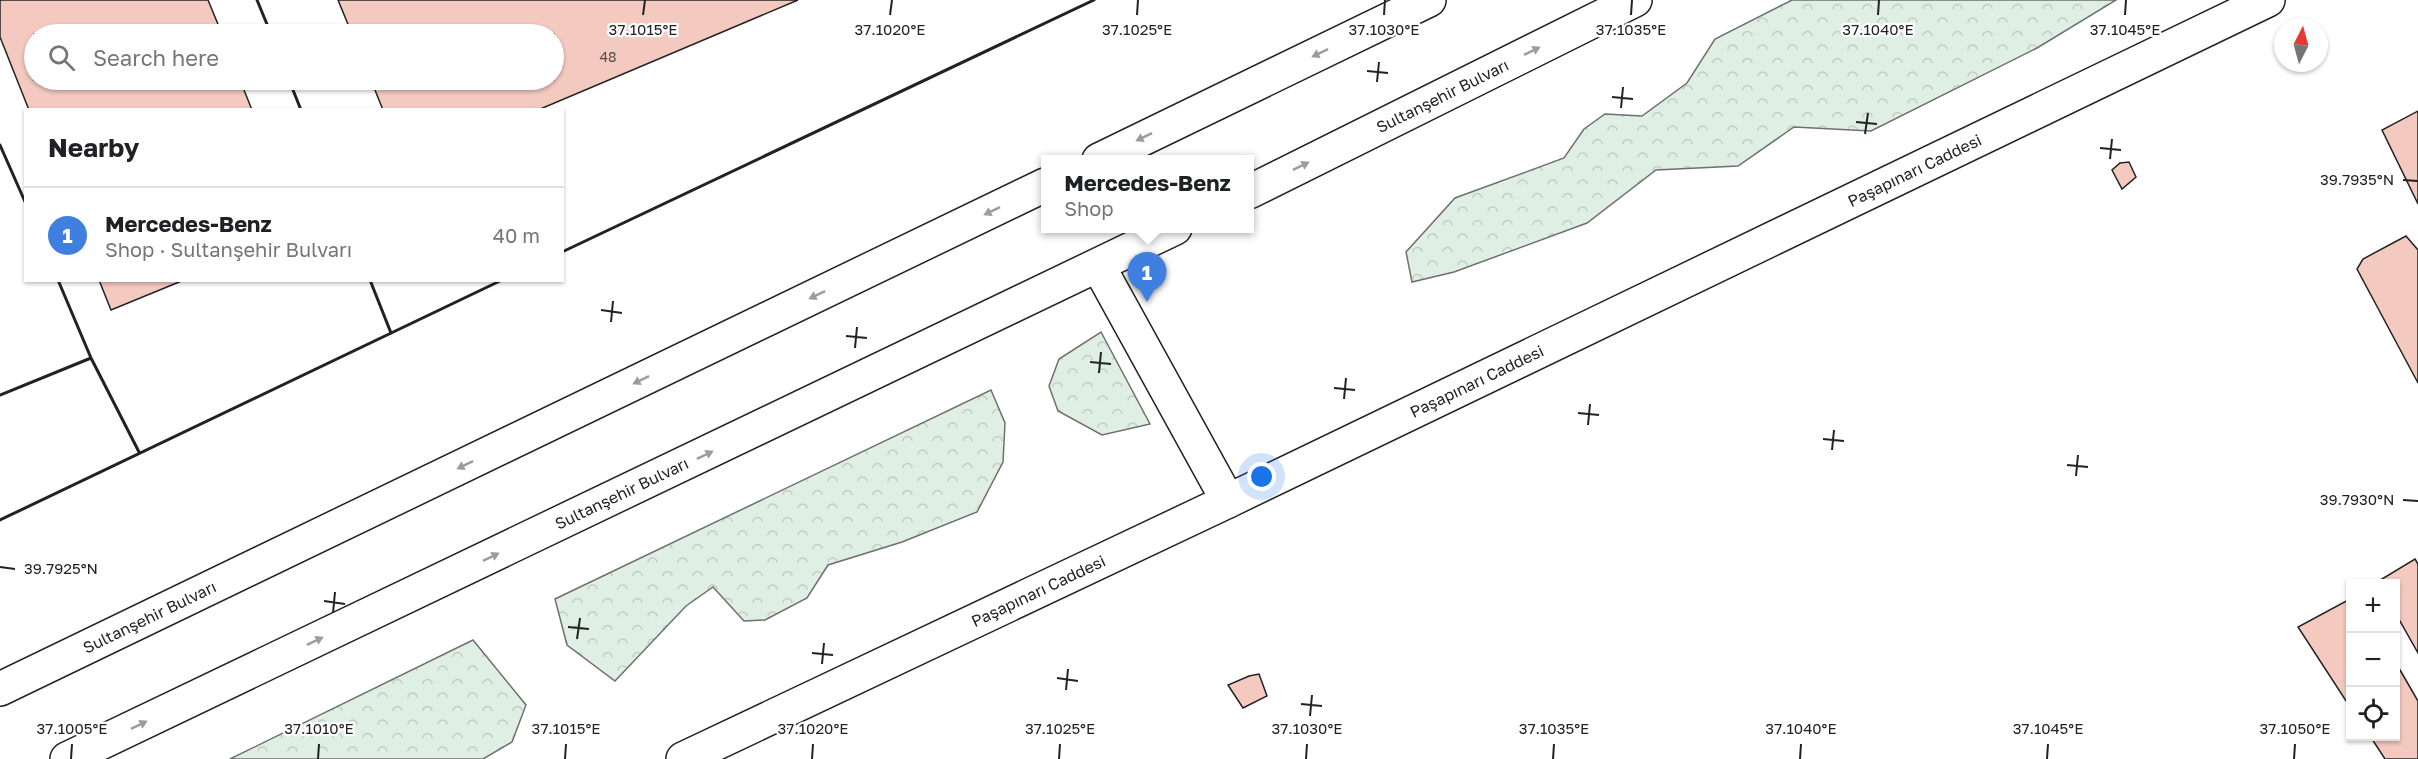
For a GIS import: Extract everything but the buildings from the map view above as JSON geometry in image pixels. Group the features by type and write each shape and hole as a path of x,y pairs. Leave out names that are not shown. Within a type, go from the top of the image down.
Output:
{"main road":[{"path":"1106,155 1430,0"},
{"name":"Sultanşehir Bulvarı","path":"1254,190 1635,0"},
{"name":"Paşapınarı Caddesi","path":"683,759 1228,501 2268,0"},
{"name":"Sultanşehir Bulvarı","path":"0,689 1041,187"},
{"name":"Sultanşehir Bulvarı","path":"67,759 1099,267 1165,233"},
{"path":"1099,267 1228,501"}],"green space":[{"path":"1792,0 2116,0 2037,48 1871,131 1794,127 1738,166 1656,170 1587,223 1454,272 1412,282 1406,252 1455,198 1564,158 1584,129 1605,114 1642,116 1687,83 1715,39"},
{"path":"1101,332 1150,424 1102,435 1058,411 1049,386 1059,359"},
{"path":"991,390 1005,423 1003,462 977,512 902,542 828,565 807,598 765,620 744,621 713,587 686,606 615,681 567,645 555,599"},
{"path":"473,640 526,705 512,742 483,759 230,759"}],"wall":[{"path":"257,0 267,24"},
{"path":"564,251 1094,0"},
{"path":"293,90 300,108"},
{"path":"0,145 24,199"},
{"path":"0,395 91,358 59,282"},
{"path":"371,282 391,333"},
{"path":"0,520 498,282"},
{"path":"91,358 139,452"}],"place":[{"name":"Mercedes-Benz","path":"1147,302"}]}
